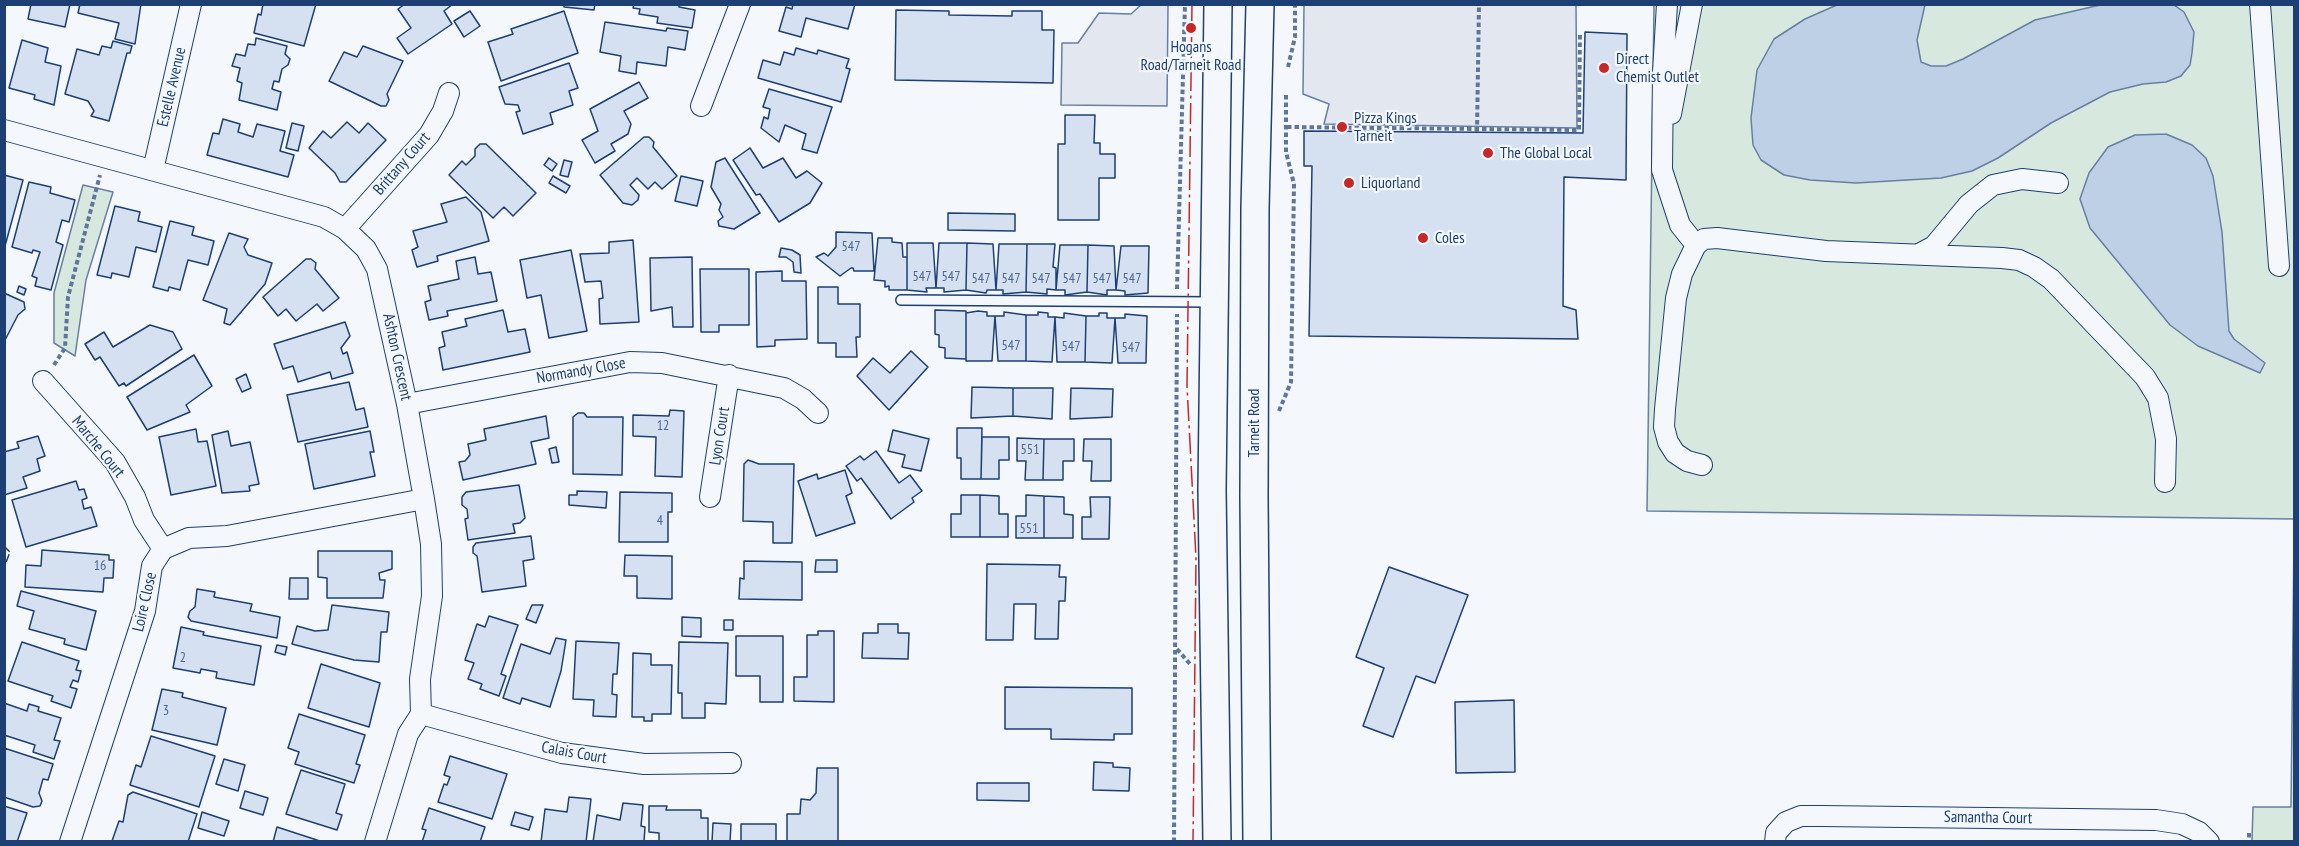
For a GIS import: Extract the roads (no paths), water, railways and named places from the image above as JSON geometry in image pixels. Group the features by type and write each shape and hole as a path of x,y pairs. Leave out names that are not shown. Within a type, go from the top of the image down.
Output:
{"main road":[{"path":"1216,842 1217,697 1212,490 1218,4"},
{"name":"Tarneit Road","path":"1257,842 1254,474 1255,209 1260,4"}],"street":[{"name":"Estelle Avenue","path":"153,170 191,4"},
{"path":"701,106 740,4"},
{"path":"1667,4 1662,170 1680,225 1696,245"},
{"path":"1662,158 1692,4"},
{"path":"2260,4 2279,266"},
{"name":"Brittany Court","path":"345,229 429,135 443,111 449,93"},
{"name":"Ashton Crescent","path":"4,130 324,217 345,229 366,249 377,269 407,404 431,544 432,596 420,679 421,714"},
{"path":"1918,254 1934,246 1969,204 1993,185 2022,179 2058,183"},
{"path":"1702,465 1687,461 1675,453 1668,442 1664,427 1676,298 1682,274 1696,245 1704,239 1717,238 1826,251 2019,260 2051,279 2145,377 2158,398 2166,439 2164,482"},
{"name":"Normandy Close","path":"407,404 630,362 662,363 784,388 803,399 818,413"},
{"name":"Lyon Court","path":"710,497 729,375"},
{"name":"Marche Court","path":"43,381 115,462 135,496 144,520 163,549"},
{"path":"163,549 189,538 227,536 424,499"},
{"name":"Loire Close","path":"70,842 145,611 152,566 163,549"},
{"path":"375,842 408,734 421,714"},
{"name":"Calais Court","path":"421,714 562,753 644,764 731,763"},
{"name":"Samantha Court","path":"1775,842 1776,833 1786,822 1801,816 2156,820 2182,824 2199,832 2210,842"}],"lane":[{"path":"901,300 1214,302"}],"water":[{"path":"1839,4 1925,5 1917,40 1921,62 1931,66 1946,66 1963,59 2035,20 2100,5 2174,5 2184,12 2194,32 2192,53 2190,65 2181,76 2166,82 2143,84 2110,92 2051,123 1998,158 1972,171 1941,178 1856,183 1810,180 1784,175 1761,160 1753,145 1751,118 1757,70 1774,39 1805,19"},
{"path":"2166,134 2192,145 2206,158 2213,176 2222,232 2229,331 2234,339 2265,363 2260,373 2198,346 2170,325 2090,228 2080,199 2089,173 2108,147 2135,135"}],"place":[{"name":"Hogans Road/Tarneit Road","path":"1191,28"},
{"name":"Direct Chemist Outlet","path":"1604,68"},
{"name":"Pizza Kings Tarneit","path":"1342,127"},
{"name":"The Global Local","path":"1488,153"},
{"name":"Liquorland","path":"1349,183"},
{"name":"Coles","path":"1423,238"}]}
